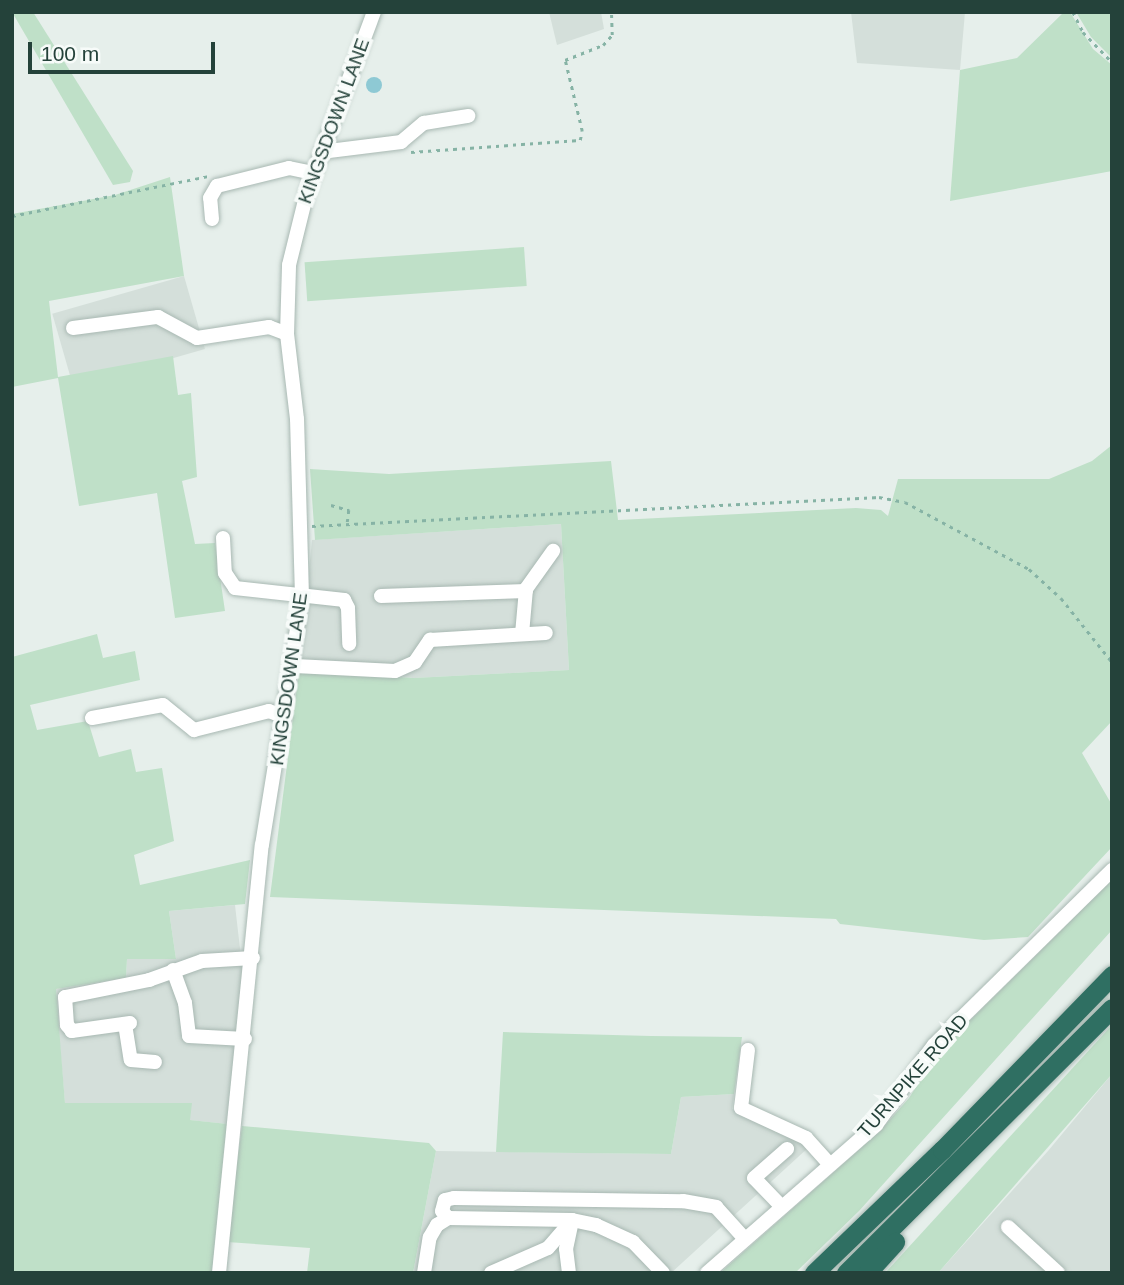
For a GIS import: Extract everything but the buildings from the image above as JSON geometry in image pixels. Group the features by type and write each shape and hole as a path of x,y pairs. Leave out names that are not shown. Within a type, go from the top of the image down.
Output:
{"highway":[{"path":"814,1273 942,1150 1112,975"},
{"path":"846,1273 987,1136 1112,1008"},
{"path":"867,1273 987,1136"}],"street":[{"name":"KINGSDOWN LANE","path":"219,1273 245,1039 262,845 295,666 302,597 306,526 287,334 289,265 313,173 374,12"},
{"path":"321,152 401,142 424,123 468,116"},
{"path":"212,219 210,198 217,186 293,168 313,173"},
{"path":"73,328 158,317 197,338 269,327 287,334"},
{"path":"223,538 225,573 235,588 344,600 348,608 349,644"},
{"path":"522,634 526,591 553,551"},
{"path":"381,596 526,591"},
{"path":"295,666 395,671 415,662 430,640 546,633"},
{"path":"92,718 163,705 194,730 269,710 285,716"},
{"name":"TURNPIKE ROAD","path":"707,1273 876,1125 934,1045 1112,870"},
{"path":"155,1062 131,1060 128,1023 72,1031 67,1025 65,997 150,986 173,970 213,960 253,958"},
{"path":"173,970 184,998 189,1036 245,1039"},
{"path":"748,1050 741,1108 806,1138 830,1165"},
{"path":"782,1207 754,1178 787,1149"},
{"path":"448,1218 442,1211 445,1200 454,1198 683,1201 716,1208 745,1239"},
{"path":"424,1273 430,1237 437,1224 448,1218 572,1220 633,1242 659,1271"},
{"path":"491,1273 548,1248 572,1220"},
{"path":"569,1273 566,1249 572,1220"},
{"path":"1008,1227 1058,1273"}],"path":[{"path":"402,152 580,140 582,131 565,60 603,45 612,35 611,12"},
{"path":"1073,12 1083,32 1112,62"},
{"path":"12,216 216,174"},
{"path":"306,526 347,526 788,498 886,498 928,514 1028,569 1061,598 1112,662"},
{"path":"331,505 349,510 347,526"}],"shaded area":[{"path":"549,12 601,12 604,29 557,45"},
{"path":"851,12 965,12 960,70 857,63"},
{"path":"184,276 205,349 73,387 52,314"},
{"path":"561,524 569,670 414,678 299,671 312,540"},
{"path":"235,905 243,975 228,1124 189,1120 191,1103 65,1103 55,989 126,978 127,959 176,959 169,911"},
{"path":"1112,1074 1112,1273 938,1273 1048,1151"},
{"path":"734,1094 732,1109 778,1127 809,1147 671,1273 413,1273 436,1151 671,1154 681,1097"}],"green space":[{"path":"12,12 33,12 133,171 130,182 113,185"},
{"path":"1064,12 1070,12 1093,49 1112,65 1112,171 950,201 960,70 1017,58"},
{"path":"1076,12 1112,12 1112,58 1091,37"},
{"path":"170,177 184,276 49,301 58,377 173,356 178,395 191,393 197,477 182,481 195,544 215,543 225,611 175,618 157,493 79,506 58,378 12,387 12,214 115,195"},
{"path":"524,247 527,286 307,301 305,262"},
{"path":"1112,445 1112,721 1082,753 1112,805 1112,847 1028,937 984,940 840,924 836,919 270,897 299,671 414,678 569,670 561,524 315,540 310,469 389,474 611,461 618,520 856,508 881,510 888,516 898,479 1049,479 1092,461"},
{"path":"97,634 103,658 135,651 140,680 30,705 37,730 88,721 99,757 131,749 136,772 162,768 174,841 134,855 140,885 250,860 245,904 169,911 176,959 127,959 126,978 56,989 65,1103 192,1103 190,1120 228,1124 212,1273 12,1273 12,657"},
{"path":"1112,880 1112,930 859,1211 795,1273 720,1273 879,1132 909,1098 939,1051"},
{"path":"1112,1025 1112,1074 938,1273 885,1273"},
{"path":"503,1032 742,1037 734,1094 681,1097 671,1154 496,1152"},
{"path":"242,1126 429,1143 436,1151 413,1273 307,1273 310,1248 227,1242"}],"water":[{"path":"374,77 380,79 380,91 374,93 368,91 366,85 368,79"}]}
